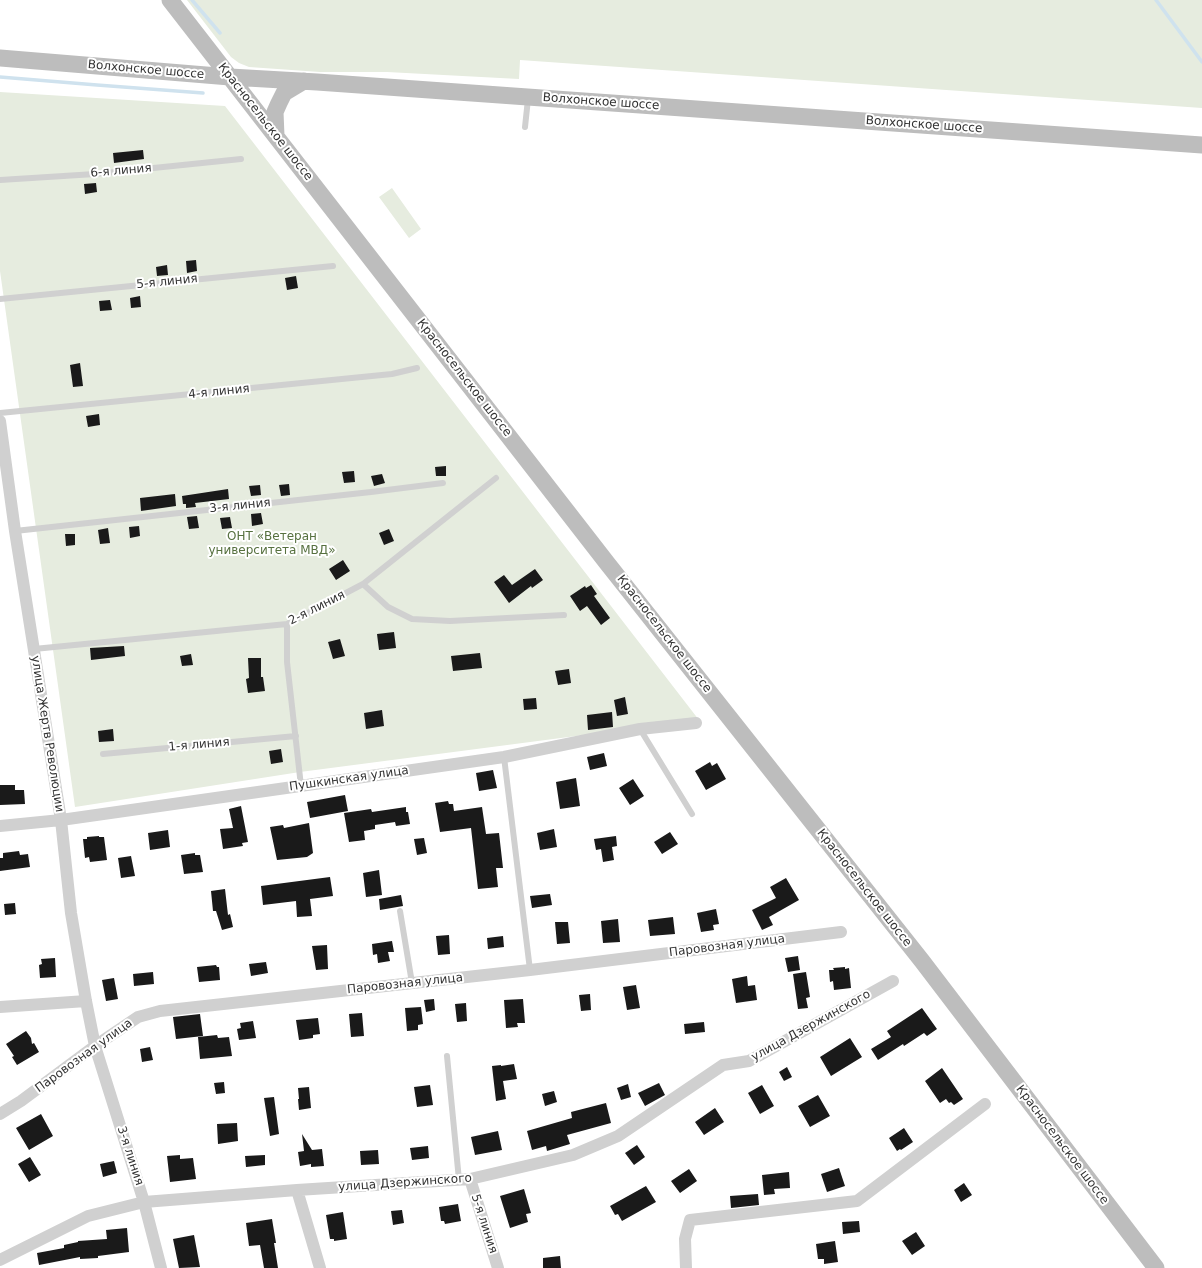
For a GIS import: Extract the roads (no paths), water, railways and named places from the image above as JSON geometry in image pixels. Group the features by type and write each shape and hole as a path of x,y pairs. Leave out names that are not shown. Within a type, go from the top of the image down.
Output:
{"main road":[{"name":"Красносельское шоссе","path":"170,0 607,563 922,961 1156,1268"},
{"name":"Волхонское шоссе","path":"0,58 230,77 1202,145"},
{"path":"276,136 275,112 284,93 304,81"}],"street":[{"name":"улица Жертв Революции","path":"0,421 15,531 60,820 71,913 95,1046"},
{"name":"Пушкинская улица","path":"0,826 60,820 504,757 640,729 696,723"},
{"name":"Паровозная улица","path":"0,1114 21,1102 95,1046 138,1017 160,1011 530,970 841,932"},
{"name":"улица Дзержинского","path":"0,1260 88,1216 144,1202 465,1179 574,1155 618,1136 723,1065 749,1061 893,981"},
{"path":"0,1007 86,1001"},
{"name":"3-я линия","path":"95,1046 144,1202 161,1268"},
{"path":"686,1268 685,1239 690,1220 857,1201 985,1104"},
{"name":"5-я линия","path":"465,1179 498,1268"},
{"path":"297,1190 320,1268"}],"lane":[{"path":"525,127 528,97"},
{"name":"6-я линия","path":"0,180 95,174 241,159"},
{"name":"5-я линия","path":"0,299 333,266"},
{"name":"4-я линия","path":"0,413 392,374 418,368"},
{"name":"2-я линия","path":"34,649 287,624 363,584 496,478"},
{"name":"3-я линия","path":"15,531 444,483"},
{"path":"363,584 388,607 412,619 450,621 564,615"},
{"path":"287,624 287,662 301,786"},
{"path":"640,729 692,814"},
{"name":"1-я линия","path":"103,754 296,736"},
{"path":"504,757 530,970"},
{"path":"400,911 412,983"},
{"path":"447,1056 465,1179"}],"waterway":[{"path":"192,0 220,33"},
{"path":"1156,0 1202,62"},
{"path":"0,77 203,93"}],"park label":[{"name":"ОНТ «Ветеран университета МВД»","path":"272,544"}]}
